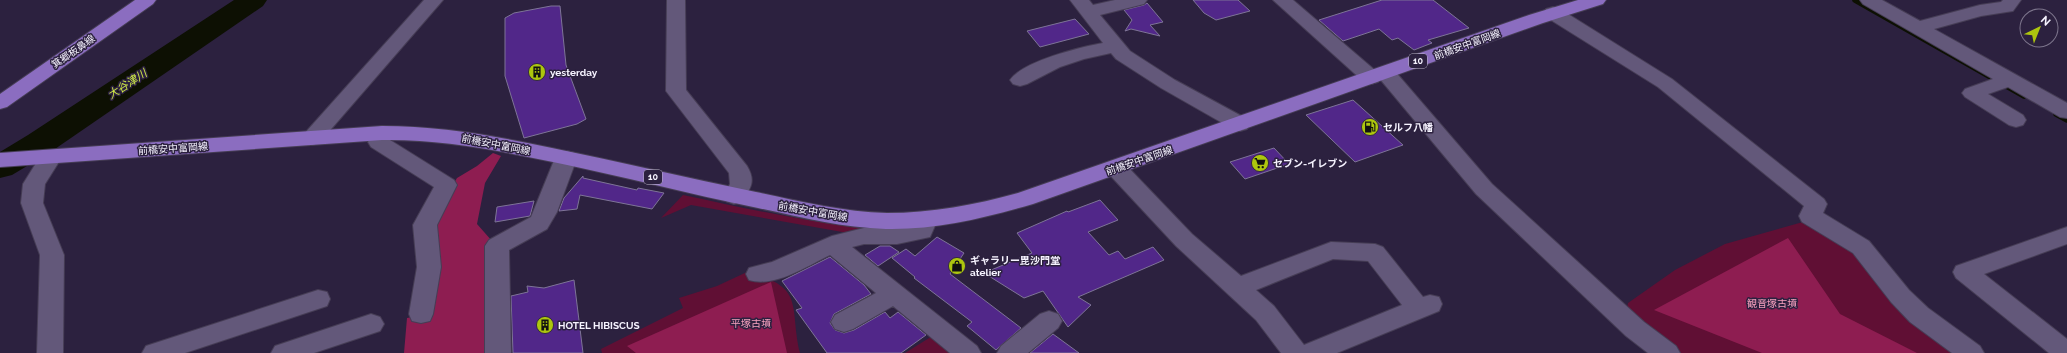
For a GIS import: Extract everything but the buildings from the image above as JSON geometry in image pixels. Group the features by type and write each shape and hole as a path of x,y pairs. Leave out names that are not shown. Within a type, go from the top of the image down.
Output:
{"main road":[{"name":"箕郷板鼻線","path":"0,103 147,0"},
{"name":"前橋安中富岡線","path":"0,160 382,133 435,133 467,137 734,196 865,220 928,219 991,209 1025,199 1553,13 1597,0"}],"street":[{"path":"312,138 434,0"},
{"path":"676,0 674,80 676,91 739,171 743,179 743,184 734,196"},
{"path":"1083,6 1138,0"},
{"path":"1282,0 1379,75 1484,189 1635,329 1667,353"},
{"path":"1869,0 2067,112"},
{"path":"1917,28 1980,11 2007,7 2012,0"},
{"path":"1083,6 1114,47 1141,68 1240,124"},
{"path":"1553,13 1665,83 1810,199 1816,204 1810,216 1861,247 1900,296 1919,315 1971,353"},
{"path":"1020,80 1033,71 1090,51 1114,47"},
{"path":"2009,80 1972,93 2016,120"},
{"path":"382,133 379,142 446,185 425,225 429,267 421,314"},
{"path":"50,353 52,255 32,203 34,184 51,157"},
{"path":"498,353 497,246 539,223 546,212 566,158"},
{"path":"1116,168 1184,240 1238,287 1265,313 1296,353"},
{"path":"758,274 777,270 832,244 864,236 897,236 916,232 922,230 928,219"},
{"path":"2067,235 1965,272 2067,353"},
{"path":"832,244 968,353"},
{"path":"1238,287 1331,250 1375,253 1425,306 1311,353"},
{"path":"844,322 895,294"},
{"path":"155,353 318,299"},
{"path":"1010,353 1050,321"},
{"path":"284,353 371,324"}],"green space":[{"path":"493,153 501,156 485,183 477,224 492,241 492,353 404,353 407,318 425,315 431,223 457,178 477,166"},
{"path":"683,195 806,220 881,229 848,233 691,205 661,218"},
{"path":"1810,220 1851,244 1962,353 1677,353 1627,309 1628,303 1675,270 1725,244"},
{"name":"観音塚古墳","path":"1788,238 1840,314 1917,353 1762,353 1654,310"},
{"name":"平塚古墳","path":"747,272 779,284 787,292 792,300 800,353 602,353 601,349 683,308 679,298 717,286"},
{"name":"平塚古墳","path":"771,282 787,353 636,353 627,346"},
{"path":"934,335 957,353 905,353"}],"waterway":[{"name":"大谷津川","path":"0,167 40,143 253,0"},
{"path":"1855,0 2024,96"},
{"path":"2056,114 2067,120"}],"place":[{"name":"yesterday","path":"537,72"},
{"name":"セルフ八幡","path":"1370,127"},
{"name":"セブン-イレブン","path":"1260,163"},
{"name":"ギャラリー毘沙門堂 atelier","path":"957,266"},
{"name":"HOTEL HIBISCUS","path":"545,325"}]}
